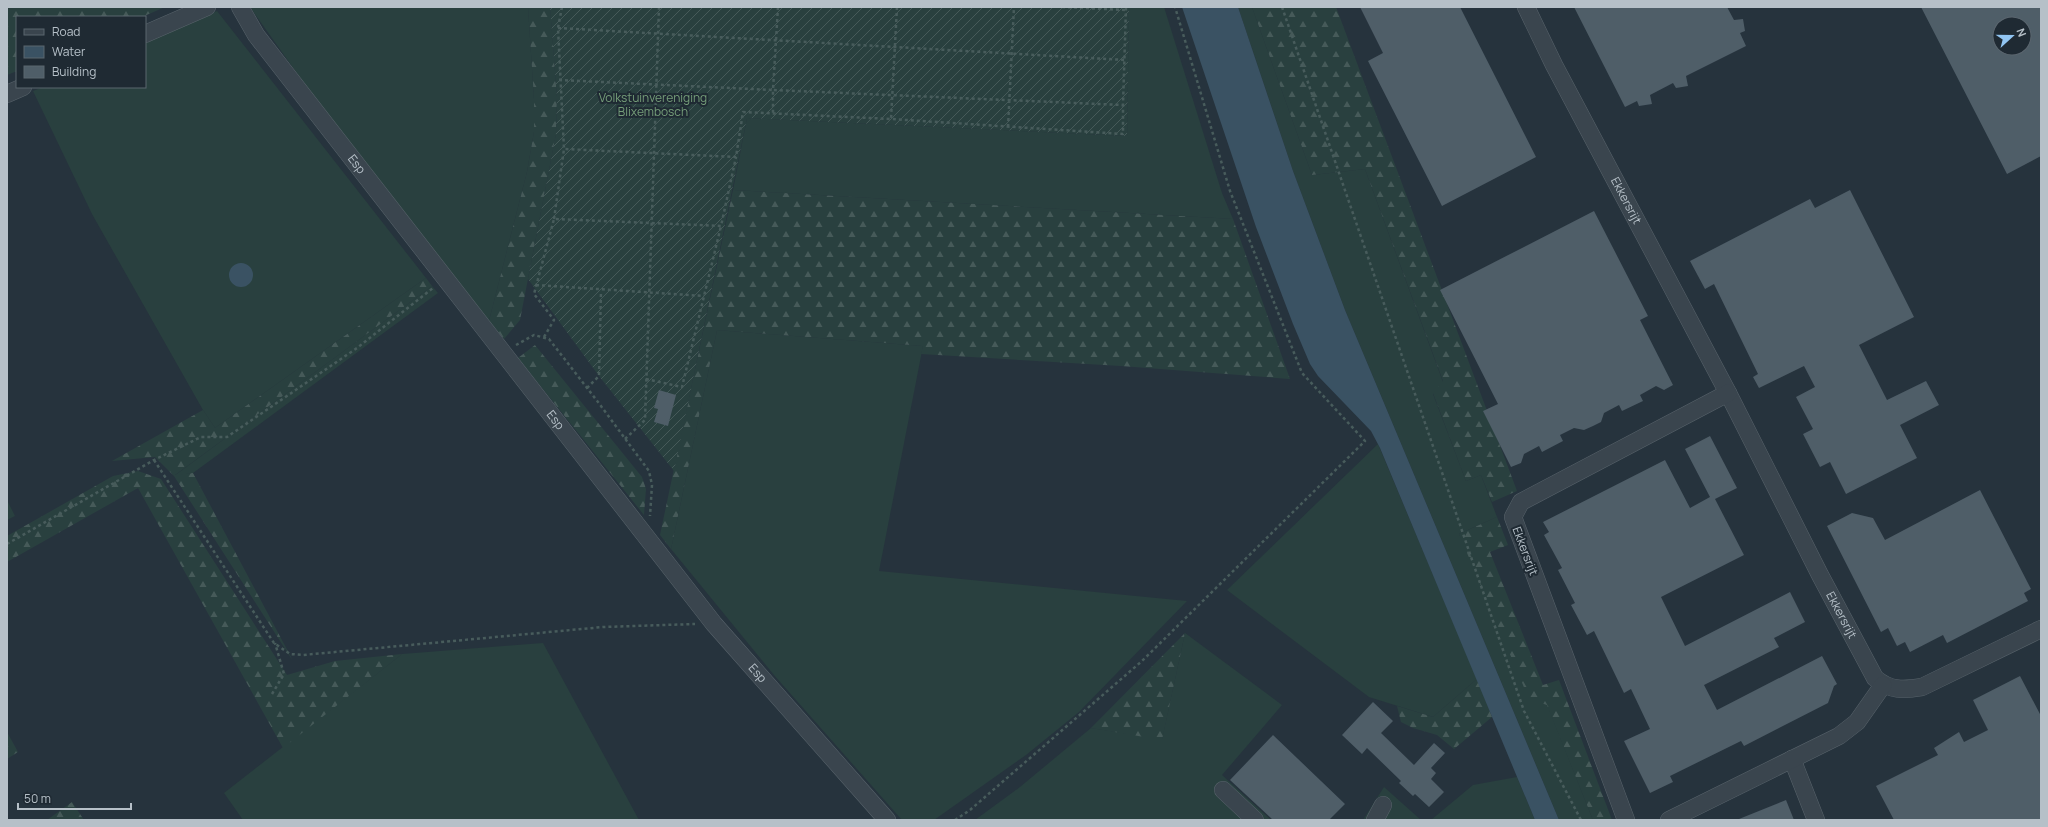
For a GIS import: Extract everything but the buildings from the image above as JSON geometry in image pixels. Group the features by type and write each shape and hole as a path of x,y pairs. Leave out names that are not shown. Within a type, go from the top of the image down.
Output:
{"street":[{"path":"146,34 207,7"},
{"name":"Esp","path":"240,7 256,36 446,277 502,352 714,624 887,820"},
{"name":"Ekkersrijt","path":"1526,7 1554,65 1728,393 1820,575 1875,678 1884,685"},
{"path":"7,94 21,88"},
{"name":"Ekkersrijt","path":"1626,820 1513,517 1521,502 1728,393"},
{"path":"1669,820 1838,736 1857,722 1884,685 1901,690 1922,687 2041,629"},
{"path":"1792,759 1816,820"},
{"path":"1223,790 1255,820"},
{"path":"1375,820 1383,805"}],"path":[{"path":"544,337 554,320 534,294 554,219 564,149 559,80 558,28 562,7"},
{"path":"626,439 645,420 659,7"},
{"path":"773,113 778,7"},
{"path":"891,119 897,7"},
{"path":"1008,127 1014,7"},
{"path":"646,379 682,387 721,226 744,112 891,119 1123,134 1126,9 1062,7"},
{"path":"955,820 970,810 1142,661 1365,441 1302,373 1230,191 1175,7"},
{"path":"1282,7 1390,317 1524,711 1581,820"},
{"path":"558,28 1125,60"},
{"path":"559,80 1123,105"},
{"path":"564,149 736,157"},
{"path":"554,219 721,226"},
{"path":"7,544 154,460 201,437 226,436 357,348 446,277"},
{"path":"536,285 601,291 704,296"},
{"path":"587,388 599,376 601,291"},
{"path":"502,352 534,335 549,339 649,471 652,485 648,540"},
{"path":"154,460 274,643 284,674 272,694"},
{"path":"274,643 290,654 303,655 603,627 714,624"}],"green space":[{"path":"7,7 165,7 144,16 16,16 16,71 7,75"},
{"path":"250,7 528,7 534,99 534,132 527,172 489,321 355,155"},
{"path":"528,7 550,7 557,98 556,134 520,320 504,339 489,321 527,172 534,132 534,99"},
{"name":"Volkstuinvereniging Blixembosch","path":"550,7 1129,7 1127,136 747,118 674,471 599,376 528,279 556,134 557,98"},
{"path":"1129,7 1164,7 1222,193 1233,219 733,190 747,118 1127,136"},
{"path":"1238,7 1252,7 1312,175 1365,169 1443,382 1433,394 1466,481 1481,475 1497,517 1459,534 1547,704 1593,820 1559,820 1345,310 1293,171"},
{"path":"1252,7 1336,7 1517,491 1492,502 1481,475 1466,481 1433,393 1443,381 1365,169 1312,175"},
{"path":"217,11 426,278 215,428 203,410 92,214 33,91 40,88 146,88 146,41"},
{"path":"733,190 1233,219 1290,379 1121,366 921,354 923,346 717,330 671,549 660,535"},
{"path":"426,278 432,286 175,475 193,473 292,659 174,476 155,457 112,461 203,410 215,428"},
{"path":"432,286 438,293 193,473 174,476"},
{"path":"717,330 923,346 879,571 1187,601 1079,712 1026,755 934,820 902,820 774,675 671,549"},
{"path":"535,345 642,477 646,489 644,515 518,358"},
{"path":"1378,444 1477,679 1433,717 1369,697 1227,590"},
{"path":"138,471 161,479 287,675 335,661 402,654 283,748 138,488 7,562 7,536 113,476"},
{"path":"7,500 15,516 7,520"},
{"path":"1497,517 1508,545 1490,552 1543,685 1559,680 1612,820 1593,820 1547,705 1529,699 1459,534"},
{"path":"1185,633 1282,705 1222,775 1271,820 975,820 1020,787 1091,728 1162,739"},
{"path":"1185,633 1162,740 1091,728"},
{"path":"543,643 639,820 243,820 224,793 402,654"},
{"path":"1477,679 1492,717 1454,749 1437,735 1413,728 1401,722 1397,706 1433,717"},
{"path":"7,732 18,752 7,759"},
{"path":"1517,777 1535,820 1431,820 1473,785"},
{"path":"1384,787 1421,820 1363,820"},
{"path":"72,802 84,820 47,820"}],"water":[{"path":"1182,7 1238,7 1293,171 1345,310 1559,820 1535,820 1380,448 1371,431 1318,376 1310,364 1256,227"},
{"path":"241,263 250,266 253,275 250,284 241,287 232,284 229,275 232,266"}]}
